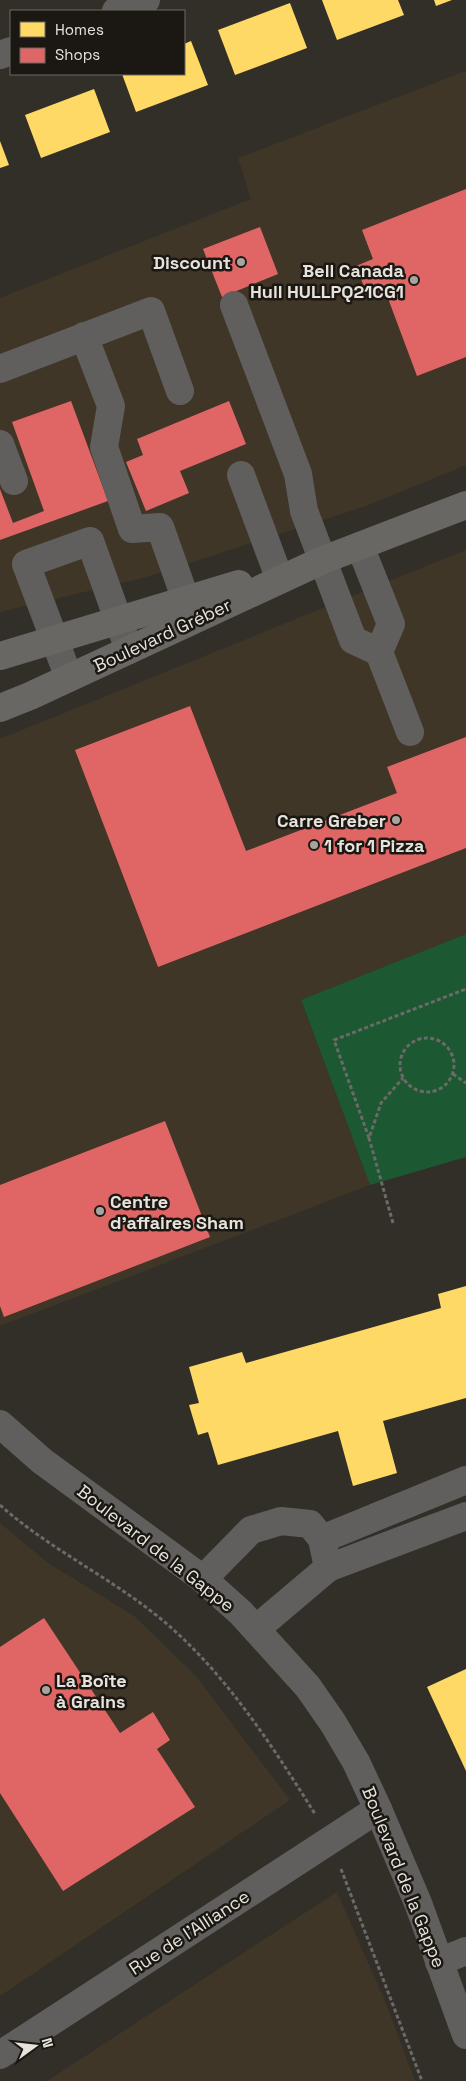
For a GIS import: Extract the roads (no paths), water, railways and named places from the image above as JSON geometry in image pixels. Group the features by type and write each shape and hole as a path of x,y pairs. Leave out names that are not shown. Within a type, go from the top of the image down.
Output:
{"main road":[{"name":"Boulevard Gréber","path":"0,656 118,620 190,610 466,505"},
{"name":"Boulevard Gréber","path":"0,708 129,650 190,610"}],"street":[{"path":"119,10 146,0"},
{"path":"234,305 298,474 304,511 353,640 379,652 410,732"},
{"path":"0,368 151,311 180,391"},
{"path":"84,336 111,406 104,447 132,529 160,527 190,610"},
{"path":"0,444 14,481"},
{"path":"242,475 279,577"},
{"path":"69,678 26,564 90,541 129,650"},
{"path":"360,546 391,624 379,652"},
{"name":"Boulevard de la Gappe","path":"0,1424 42,1461 203,1579 256,1629 308,1688 333,1723 356,1762 378,1810 418,1903 466,2035"},
{"path":"322,1539 455,1485"},
{"path":"256,1629 328,1568 466,1516"},
{"path":"203,1579 251,1530 281,1521 310,1524 322,1539 328,1568"},
{"name":"Rue de l'Alliance","path":"0,2055 378,1810"},
{"path":"439,1962 466,1951"}],"place":[{"name":"Discount","path":"241,262"},
{"name":"Bell Canada Hull HULLPQ21CG1","path":"414,280"},
{"name":"Carre Greber","path":"396,820"},
{"name":"1 for 1 Pizza","path":"314,845"},
{"name":"Centre d'affaires Sham","path":"100,1211"},
{"name":"La Boîte à Grains","path":"46,1690"}]}
